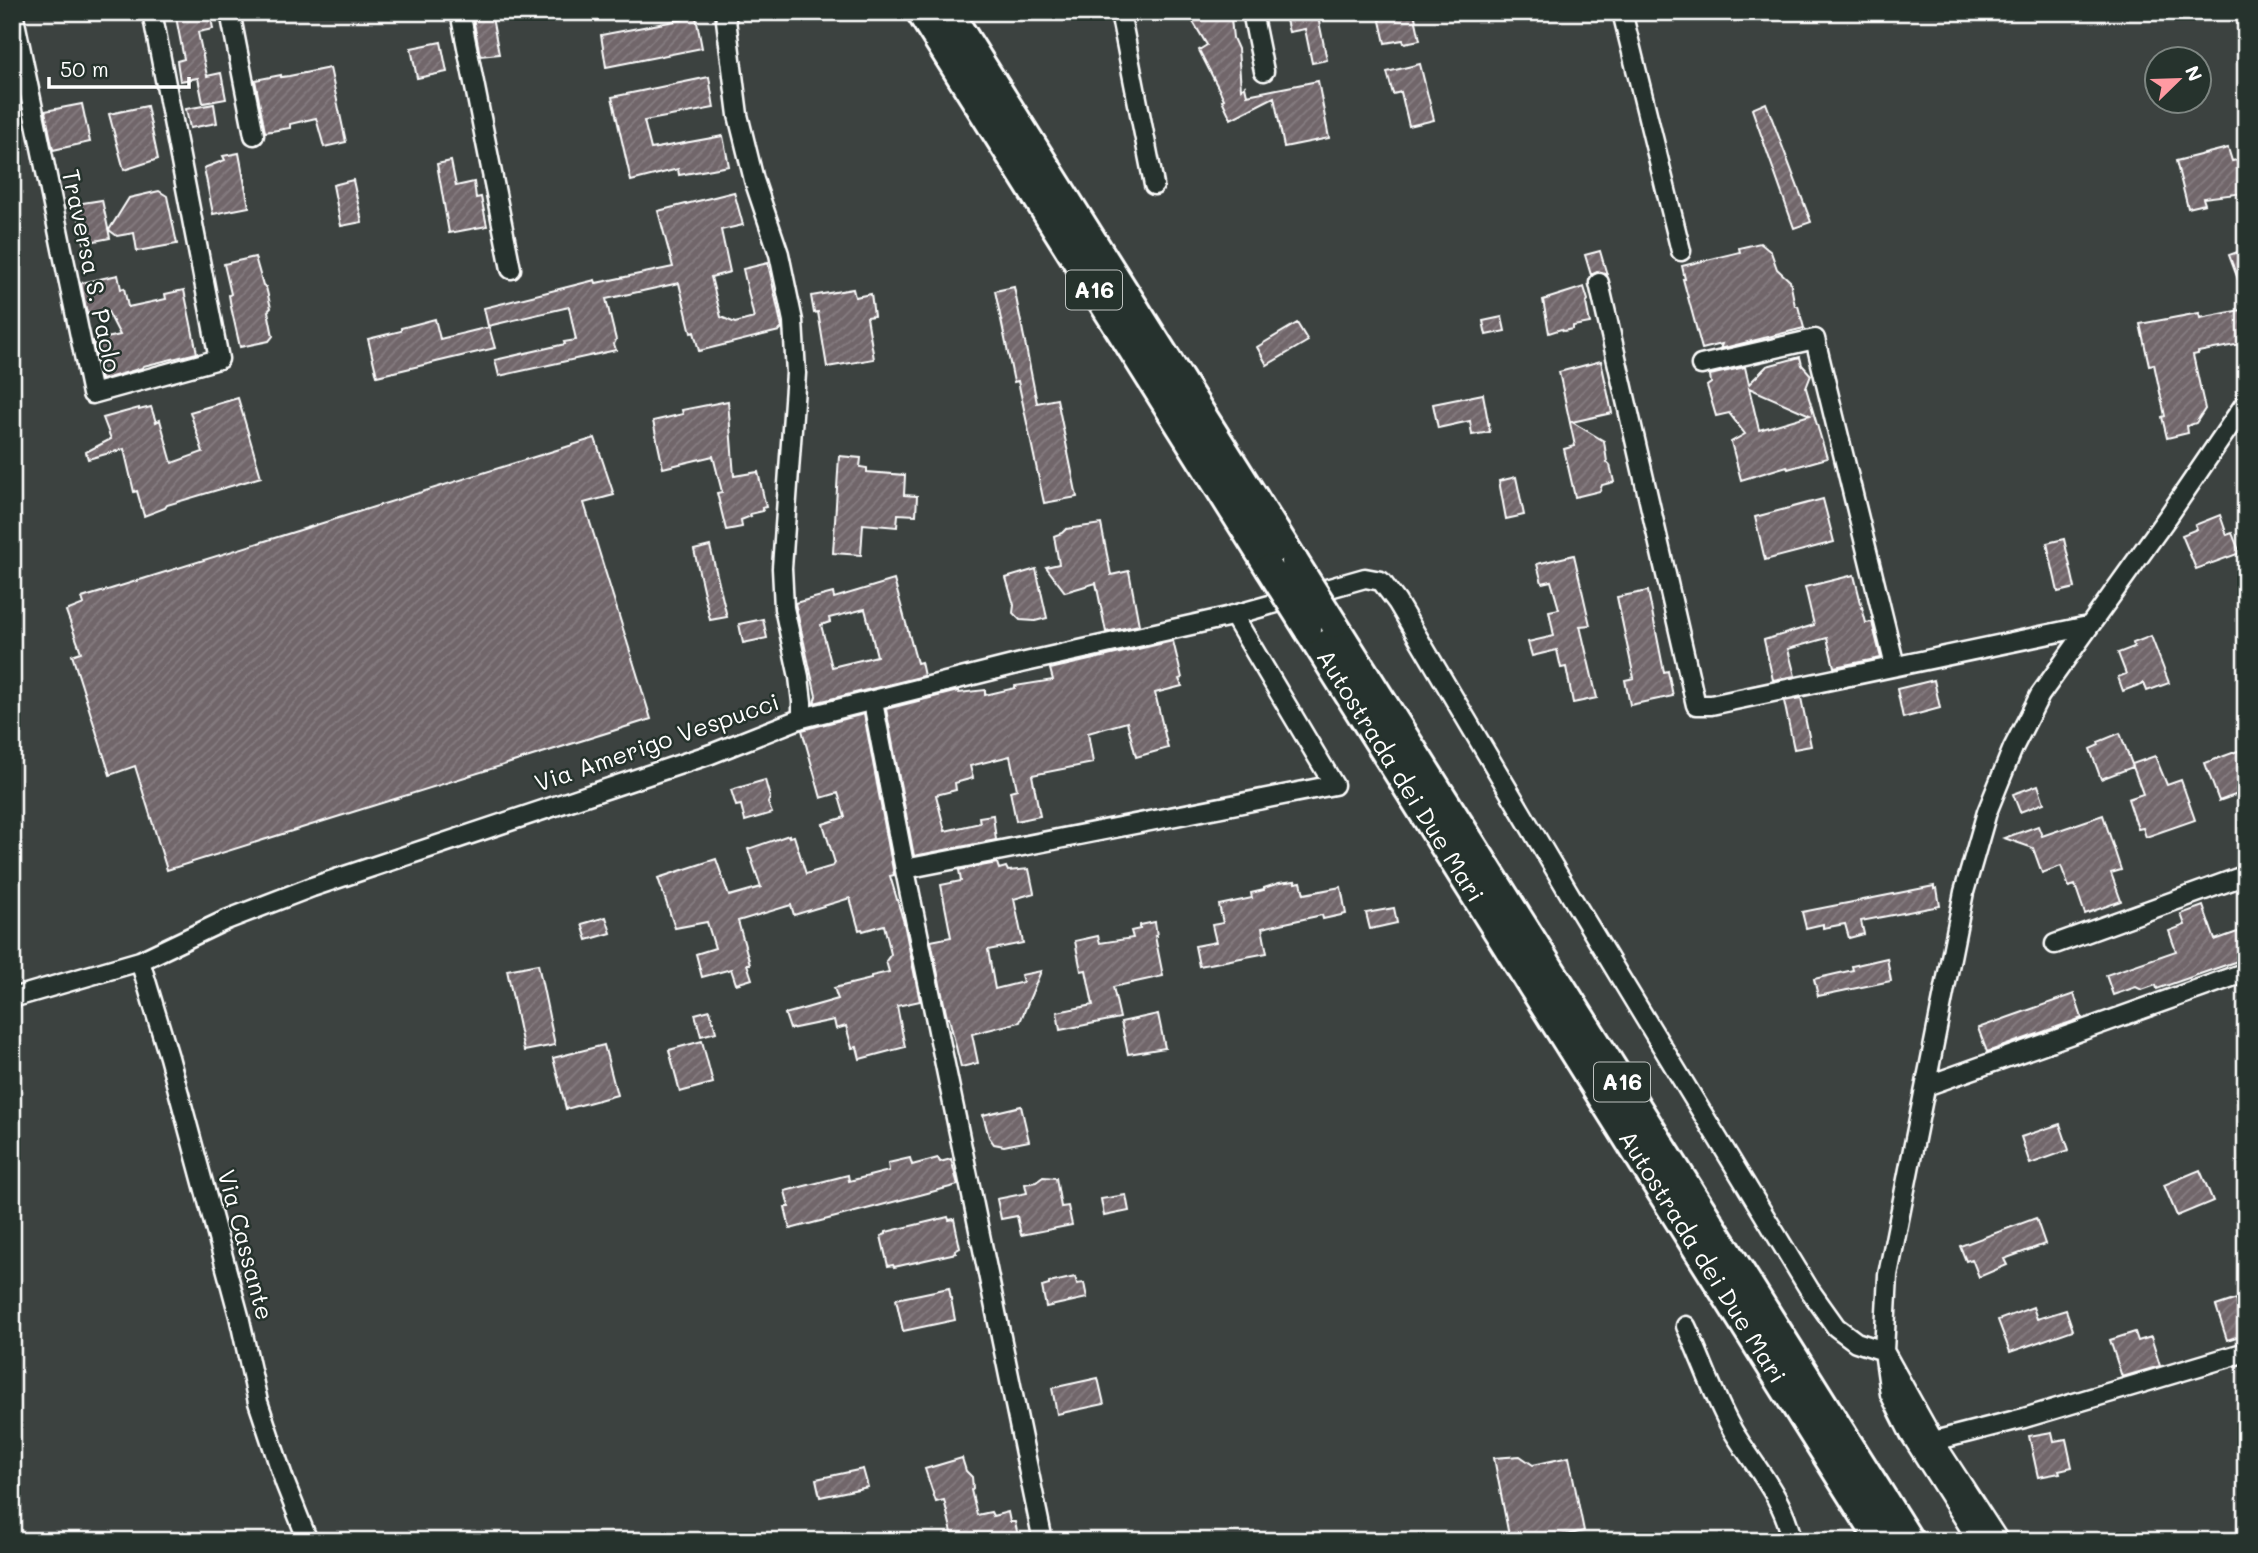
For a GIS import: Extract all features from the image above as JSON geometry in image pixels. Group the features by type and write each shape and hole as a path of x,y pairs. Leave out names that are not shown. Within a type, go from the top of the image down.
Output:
{"highway":[{"name":"Autostrada dei Due Mari","path":"920,12 1880,1541"},
{"name":"Autostrada dei Due Mari","path":"949,12 1910,1541"}],"street":[{"name":"Traversa S. Paolo","path":"13,12 92,394 219,359 152,12"},
{"path":"230,12 254,135"},
{"path":"460,12 511,270"},
{"name":"Via Amerigo Vespucci","path":"12,998 140,961 226,920 312,887 711,754 802,718 799,677 784,608 782,568 796,373 793,321 779,254 754,180 738,115 725,12"},
{"path":"1120,12 1153,185"},
{"path":"1252,12 1264,71"},
{"path":"1622,12 1681,251"},
{"path":"1599,283 1696,705 1711,705 2088,626"},
{"path":"1701,365 1815,339 1895,666"},
{"path":"1978,1541 1910,1434 1890,1394 1884,1351 1888,1275 1964,892 1987,812 2013,748 2040,695 2246,402"},
{"path":"802,718 1021,663 1233,615 1365,578 1381,581 1397,602 1575,903 1810,1289 1836,1327 1856,1342 1884,1351 1934,1441 1999,1541"},
{"path":"905,869 1334,785 1233,615"},
{"path":"873,702 1043,1541"},
{"path":"2054,944 2246,874"},
{"name":"Via Cassante","path":"140,961 169,1057 239,1316 258,1402 308,1541"},
{"path":"1926,1086 2246,972"},
{"path":"1686,1325 1732,1428 1782,1507 1792,1541"},
{"path":"1934,1441 2024,1418 2246,1352"}],"building":[{"path":"175,12 210,12 213,29 198,32 207,76 221,73 226,99 203,103 198,78 180,81 177,61 184,59"},
{"path":"472,12 491,12 499,54 480,56"},
{"path":"1206,12 1228,12 1238,49 1241,89 1245,86 1247,95 1318,81 1329,138 1284,147 1274,97 1231,119 1199,50 1207,45 1192,20"},
{"path":"1284,12 1317,12 1327,60 1312,63 1305,29 1289,32"},
{"path":"1378,12 1414,12 1420,40 1385,43"},
{"path":"696,17 702,48 606,67 601,35"},
{"path":"441,42 447,72 417,78 411,48"},
{"path":"1420,64 1434,120 1409,126 1401,92 1393,94 1387,72"},
{"path":"330,68 346,142 324,147 316,118 290,124 290,128 265,132 255,80"},
{"path":"709,77 714,108 644,121 651,149 723,136 729,166 679,175 678,169 631,181 612,97"},
{"path":"1766,103 1811,222 1794,228 1752,109"},
{"path":"82,104 90,142 53,150 45,111"},
{"path":"214,104 217,123 190,128 186,109"},
{"path":"147,106 158,159 124,170 109,114"},
{"path":"2228,148 2232,161 2237,160 2245,193 2203,198 2205,204 2188,208 2176,161"},
{"path":"239,153 249,207 213,214 204,168 225,160 223,156"},
{"path":"451,161 456,186 474,182 476,198 481,197 487,226 449,233 437,164"},
{"path":"353,180 362,222 341,226 333,185"},
{"path":"159,191 167,196 177,244 137,251 134,233 117,236 109,230 129,198"},
{"path":"734,192 743,225 721,230 730,272 711,277 721,317 735,323 754,318 743,269 768,263 782,328 779,331 699,351 694,332 691,333 679,283 606,299 616,350 499,376 495,360 576,340 569,307 488,326 484,308 595,280 596,283 673,267 658,211"},
{"path":"102,200 110,238 84,243 76,204"},
{"path":"1760,243 1771,252 1777,269 1790,281 1795,306 1798,306 1804,328 1720,349 1722,344 1702,349 1682,266 1740,252 1739,248"},
{"path":"2246,249 2246,294 2244,295 2229,255"},
{"path":"1600,251 1607,275 1597,272 1591,275 1585,255"},
{"path":"255,257 271,308 268,311 273,336 269,341 240,347 224,264"},
{"path":"118,275 128,307 166,299 165,294 184,290 197,353 143,366 101,380 93,341 120,335 107,310 87,314 81,283"},
{"path":"1014,287 1037,403 1057,399 1077,497 1044,503 1018,381 1014,382 995,291"},
{"path":"1584,287 1590,323 1549,333 1543,300"},
{"path":"853,289 855,297 871,294 874,316 867,317 874,359 827,367 818,312 814,313 811,296"},
{"path":"2246,309 2246,343 2193,355 2205,409 2196,423 2187,426 2188,433 2167,438 2154,364 2149,365 2140,324 2199,313 2200,318"},
{"path":"1502,317 1505,331 1486,335 1483,321"},
{"path":"435,319 440,339 489,327 495,348 377,376 368,339"},
{"path":"1297,323 1308,341 1267,365 1257,347"},
{"path":"1800,357 1802,365 1811,375 1806,388 1827,458 1788,469 1787,466 1741,480 1731,442 1745,434 1729,413 1716,416 1707,386 1711,383 1710,375 1745,367 1749,384 1767,366","holes":["1749,388 1810,415 1759,430"]},
{"path":"1601,361 1612,413 1572,422 1604,441 1614,482 1602,485 1600,491 1575,497 1564,449 1575,446 1559,372"},
{"path":"1483,394 1490,432 1472,435 1470,421 1438,428 1433,404"},
{"path":"238,398 261,477 167,505 144,516 137,491 134,492 124,449 88,459 86,452 111,439 103,418 151,407 156,422 160,420 172,463 203,452 190,412"},
{"path":"728,401 734,476 758,472 766,507 762,508 763,511 750,514 751,516 741,520 742,527 726,530 717,493 722,492 713,456 663,468 653,421 683,414 682,410"},
{"path":"595,438 614,495 584,503 651,719 167,870 135,766 110,775 72,655 81,652 66,611 84,604 82,598"},
{"path":"839,456 861,458 860,467 867,468 867,472 905,475 904,495 917,496 916,515 898,514 897,527 863,524 861,555 833,553"},
{"path":"1516,477 1524,515 1506,519 1499,481"},
{"path":"1823,499 1834,542 1765,560 1755,517"},
{"path":"2220,515 2227,535 2232,533 2240,553 2196,569 2182,535 2197,529 2195,525"},
{"path":"1101,524 1111,575 1129,571 1139,625 1106,632 1096,583 1065,592 1046,567 1059,564 1054,536 1066,529"},
{"path":"2064,539 2075,588 2058,592 2047,543"},
{"path":"710,546 727,617 710,620 694,550"},
{"path":"1574,555 1590,625 1580,626 1597,698 1573,703 1566,667 1561,668 1557,650 1532,656 1528,642 1554,636 1549,611 1559,609 1551,581 1542,583 1537,564"},
{"path":"1036,569 1047,618 1035,621 1020,620 1013,613 1014,605 1006,578"},
{"path":"1854,575 1866,623 1872,622 1881,658 1834,667 1827,638 1788,649 1795,676 1773,680 1764,640 1814,625 1805,587"},
{"path":"894,580 917,663 921,662 924,676 814,703 816,696 795,603 833,593 834,598","holes":["865,609 877,656 832,667 821,625 830,622 829,618"]},
{"path":"1648,591 1664,672 1668,671 1673,696 1630,705 1625,680 1634,678 1617,597"},
{"path":"763,619 767,638 743,643 739,624"},
{"path":"2151,636 2169,683 2147,691 2144,683 2123,691 2118,677 2126,674 2118,653"},
{"path":"1173,641 1182,686 1155,693 1168,748 1136,757 1127,722 1088,733 1093,763 1032,775 1040,816 1016,821 1010,791 1017,789 1010,756 970,766 973,778 955,783 956,790 936,795 945,831 980,823 979,817 993,815 996,840 914,856 886,709 958,691 985,690 985,695 1015,686 1053,680 1050,669"},
{"path":"1934,680 1940,708 1903,718 1897,689"},
{"path":"1801,698 1811,746 1794,749 1784,701"},
{"path":"864,714 894,875 890,876 904,923 920,1001 897,1006 905,1047 860,1059 857,1047 852,1048 846,1026 836,1029 834,1020 790,1029 785,1014 838,999 834,988 889,972 886,961 891,954 884,925 859,930 850,898 794,915 791,905 738,921 752,979 736,984 731,969 702,977 696,954 715,948 707,922 675,928 658,878 716,859 729,896 761,887 748,849 789,835 794,836 806,874 833,866 835,863 823,824 845,817 838,793 821,798 802,730"},
{"path":"2120,733 2133,767 2101,779 2090,749 2099,745 2098,742"},
{"path":"2246,748 2246,791 2219,801 2205,763"},
{"path":"2155,756 2167,785 2181,780 2195,820 2146,837 2143,828 2138,829 2128,799 2143,794 2132,764"},
{"path":"765,780 772,813 745,821 741,805 736,806 731,790"},
{"path":"2038,785 2044,803 2020,812 2013,794"},
{"path":"2103,815 2121,870 2111,873 2121,901 2085,914 2075,885 2069,887 2061,866 2042,873 2033,848 2004,838 2038,826 2042,836"},
{"path":"997,863 999,869 1006,867 1008,871 1029,869 1034,893 1014,899 1023,943 988,950 995,989 1023,982 1021,975 1041,971 1020,1022 972,1034 978,1063 961,1067 947,1018 931,941 951,937 941,885 961,881 959,870"},
{"path":"1301,882 1304,894 1341,887 1346,914 1323,919 1322,915 1262,928 1267,953 1199,966 1195,946 1216,942 1212,925 1223,923 1219,905 1252,898 1251,893 1279,883"},
{"path":"1934,886 1934,889 1937,888 1940,906 1861,921 1864,934 1849,938 1845,924 1823,928 1823,924 1806,928 1802,912"},
{"path":"2203,906 2215,940 2246,929 2246,958 2157,989 2156,985 2142,990 2136,987 2113,995 2106,975 2176,951 2169,931 2185,925 2181,914"},
{"path":"1394,908 1397,923 1370,929 1366,913"},
{"path":"606,917 611,933 587,940 582,924"},
{"path":"1155,922 1163,976 1113,987 1120,1018 1060,1030 1057,1012 1093,1005 1086,970 1081,971 1075,941 1098,936 1100,943 1133,938 1131,931 1140,929 1140,925"},
{"path":"1887,958 1891,981 1818,996 1814,979 1853,970 1852,966"},
{"path":"538,964 555,1045 524,1051 507,970"},
{"path":"2074,994 2082,1018 1987,1052 1978,1028"},
{"path":"710,1010 716,1032 701,1036 695,1014"},
{"path":"1158,1014 1165,1048 1128,1054 1121,1022"},
{"path":"702,1041 713,1083 680,1092 669,1050"},
{"path":"604,1045 617,1095 566,1109 553,1058"},
{"path":"1021,1106 1029,1141 1004,1146 994,1144 989,1137 983,1115"},
{"path":"2060,1124 2069,1150 2030,1164 2021,1137"},
{"path":"910,1158 912,1165 938,1158 940,1162 951,1159 958,1185 790,1229 785,1191 848,1175 849,1181 889,1171 888,1163"},
{"path":"2200,1170 2213,1201 2177,1216 2164,1185"},
{"path":"1043,1177 1056,1178 1061,1207 1068,1206 1072,1225 1021,1235 1017,1216 1001,1219 997,1199 1027,1193 1025,1184 1036,1182"},
{"path":"1126,1195 1129,1211 1104,1216 1101,1199"},
{"path":"948,1217 949,1220 954,1219 960,1248 956,1253 894,1267 888,1266 881,1236 886,1232"},
{"path":"2036,1218 2045,1244 2004,1259 2007,1265 1979,1277 1972,1259 1966,1261 1960,1246"},
{"path":"1075,1277 1077,1284 1084,1283 1087,1298 1046,1307 1042,1287"},
{"path":"949,1288 955,1320 903,1331 896,1299"},
{"path":"2246,1296 2246,1334 2227,1340 2216,1306"},
{"path":"2033,1307 2037,1319 2066,1310 2073,1330 2010,1352 1998,1320"},
{"path":"2135,1332 2138,1341 2151,1337 2160,1366 2122,1377 2110,1340"},
{"path":"1098,1378 1104,1404 1057,1414 1052,1388"},
{"path":"2052,1432 2054,1441 2066,1439 2072,1467 2059,1470 2060,1473 2038,1477 2029,1436"},
{"path":"1520,1456 1533,1465 1569,1457 1584,1531 1538,1541 1510,1541 1494,1458"},
{"path":"962,1458 966,1471 972,1477 971,1490 977,1515 991,1512 993,1516 1008,1512 1010,1522 1015,1522 1019,1541 954,1541 944,1500 936,1502 925,1469"},
{"path":"863,1469 868,1487 820,1497 816,1479"}]}
